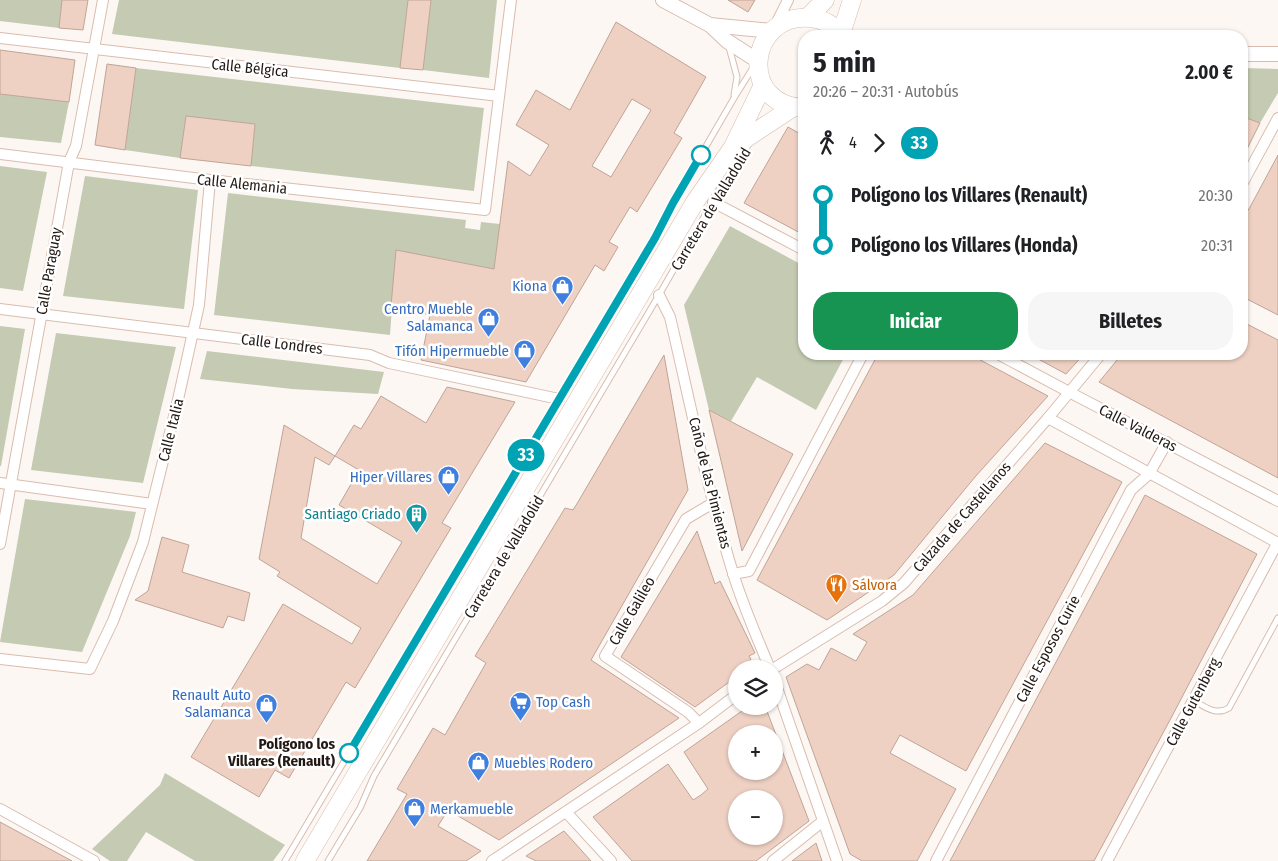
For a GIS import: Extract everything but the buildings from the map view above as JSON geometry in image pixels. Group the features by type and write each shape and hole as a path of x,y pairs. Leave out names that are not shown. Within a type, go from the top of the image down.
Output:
{"highway":[{"path":"808,18 825,0"},
{"path":"843,30 852,0"},
{"path":"798,108 780,103 763,85 758,71 758,62 763,44 773,29 790,20 808,18 825,21 836,30"},
{"name":"Carretera de Valladolid","path":"305,861 695,202 733,147 763,85"},
{"name":"Carretera de Valladolid","path":"733,147 762,127 798,108"}],"street":[{"name":"Calle Paraguay","path":"0,544 5,484 41,314 69,162 76,146 104,0"},
{"path":"499,96 511,0"},
{"path":"663,0 710,25 727,41 758,62"},
{"path":"710,25 773,29 788,0"},
{"name":"Calle Bélgica","path":"0,38 499,96"},
{"path":"1248,54 1278,54"},
{"name":"Calle Alemania","path":"0,154 210,180 485,210 499,96"},
{"path":"1248,173 1278,118"},
{"name":"Calle Italia","path":"0,659 90,669 113,621 143,542 199,305 210,180"},
{"path":"713,202 798,247"},
{"name":"Caño de las Pimientas","path":"659,295 670,317 713,503 733,574 749,619 767,660"},
{"name":"Calle Londres","path":"0,309 370,355 389,364 559,399"},
{"path":"733,574 749,571 860,360"},
{"name":"Calle Valderas","path":"1009,360 1278,501"},
{"name":"Calzada de Castellanos","path":"783,662 882,601 904,583 1097,360"},
{"path":"1048,418 1278,542"},
{"name":"Calle Esposos Curie","path":"936,861 1131,490 1149,474 1167,442"},
{"path":"5,484 152,504"},
{"name":"Calle Galileo","path":"699,723 688,712 605,656 686,519 713,503"},
{"name":"Calle Gutenberg","path":"1107,861 1278,542"},
{"path":"492,861 699,723 728,701"},
{"path":"783,705 837,861"},
{"path":"0,809 94,861"},
{"path":"566,812 611,861"},
{"path":"773,861 823,821"}],"lane":[{"path":"727,41 737,77 734,98"},
{"path":"285,861 655,238 673,203 734,98 758,62"},
{"name":"Carretera de Valladolid","path":"328,861 360,808 374,776 737,161 762,127"},
{"path":"1193,700 1213,711 1223,712 1229,708 1278,618"}],"green space":[{"path":"0,0 62,0 59,28 0,21"},
{"path":"119,0 408,0 400,68 112,34"},
{"path":"431,0 497,0 489,78 423,70"},
{"path":"136,68 484,108 474,191 251,166 255,124 186,116 180,158 125,150"},
{"path":"1248,68 1278,69 1278,93 1260,123 1248,119"},
{"path":"0,94 69,102 61,143 0,137"},
{"path":"0,166 47,172 23,291 0,288"},
{"path":"85,176 198,190 184,309 63,296"},
{"path":"228,193 466,220 465,228 480,230 481,222 500,224 494,269 396,250 390,335 214,315"},
{"path":"730,226 798,263 798,360 843,360 816,410 757,377 731,421 709,410 684,305"},
{"path":"0,326 25,329 1,466 0,466"},
{"path":"56,333 176,347 143,483 31,470"},
{"path":"207,351 384,372 378,394 292,389 200,379"},
{"path":"25,499 136,512 130,536 82,652 0,642"},
{"path":"165,773 285,845 273,861 195,861 146,832 127,861 110,861 92,849 160,785"}],"bus line":[{"name":"33","path":"349,753 655,238 701,155"}],"place":[{"name":"Kiona","path":"563,305"},
{"name":"Centro Mueble Salamanca","path":"489,337"},
{"name":"Tifón Hipermueble","path":"525,370"},
{"name":"Hiper Villares","path":"448,496"},
{"name":"Santiago Criado","path":"417,533"},
{"name":"Sálvora","path":"836,604"},
{"name":"Top Cash","path":"520,721"},
{"name":"Renault Auto Salamanca","path":"267,723"},
{"name":"Polígono los Villares (Renault)","path":"349,753"},
{"name":"Muebles Rodero","path":"478,782"},
{"name":"Merkamueble","path":"414,828"}]}
